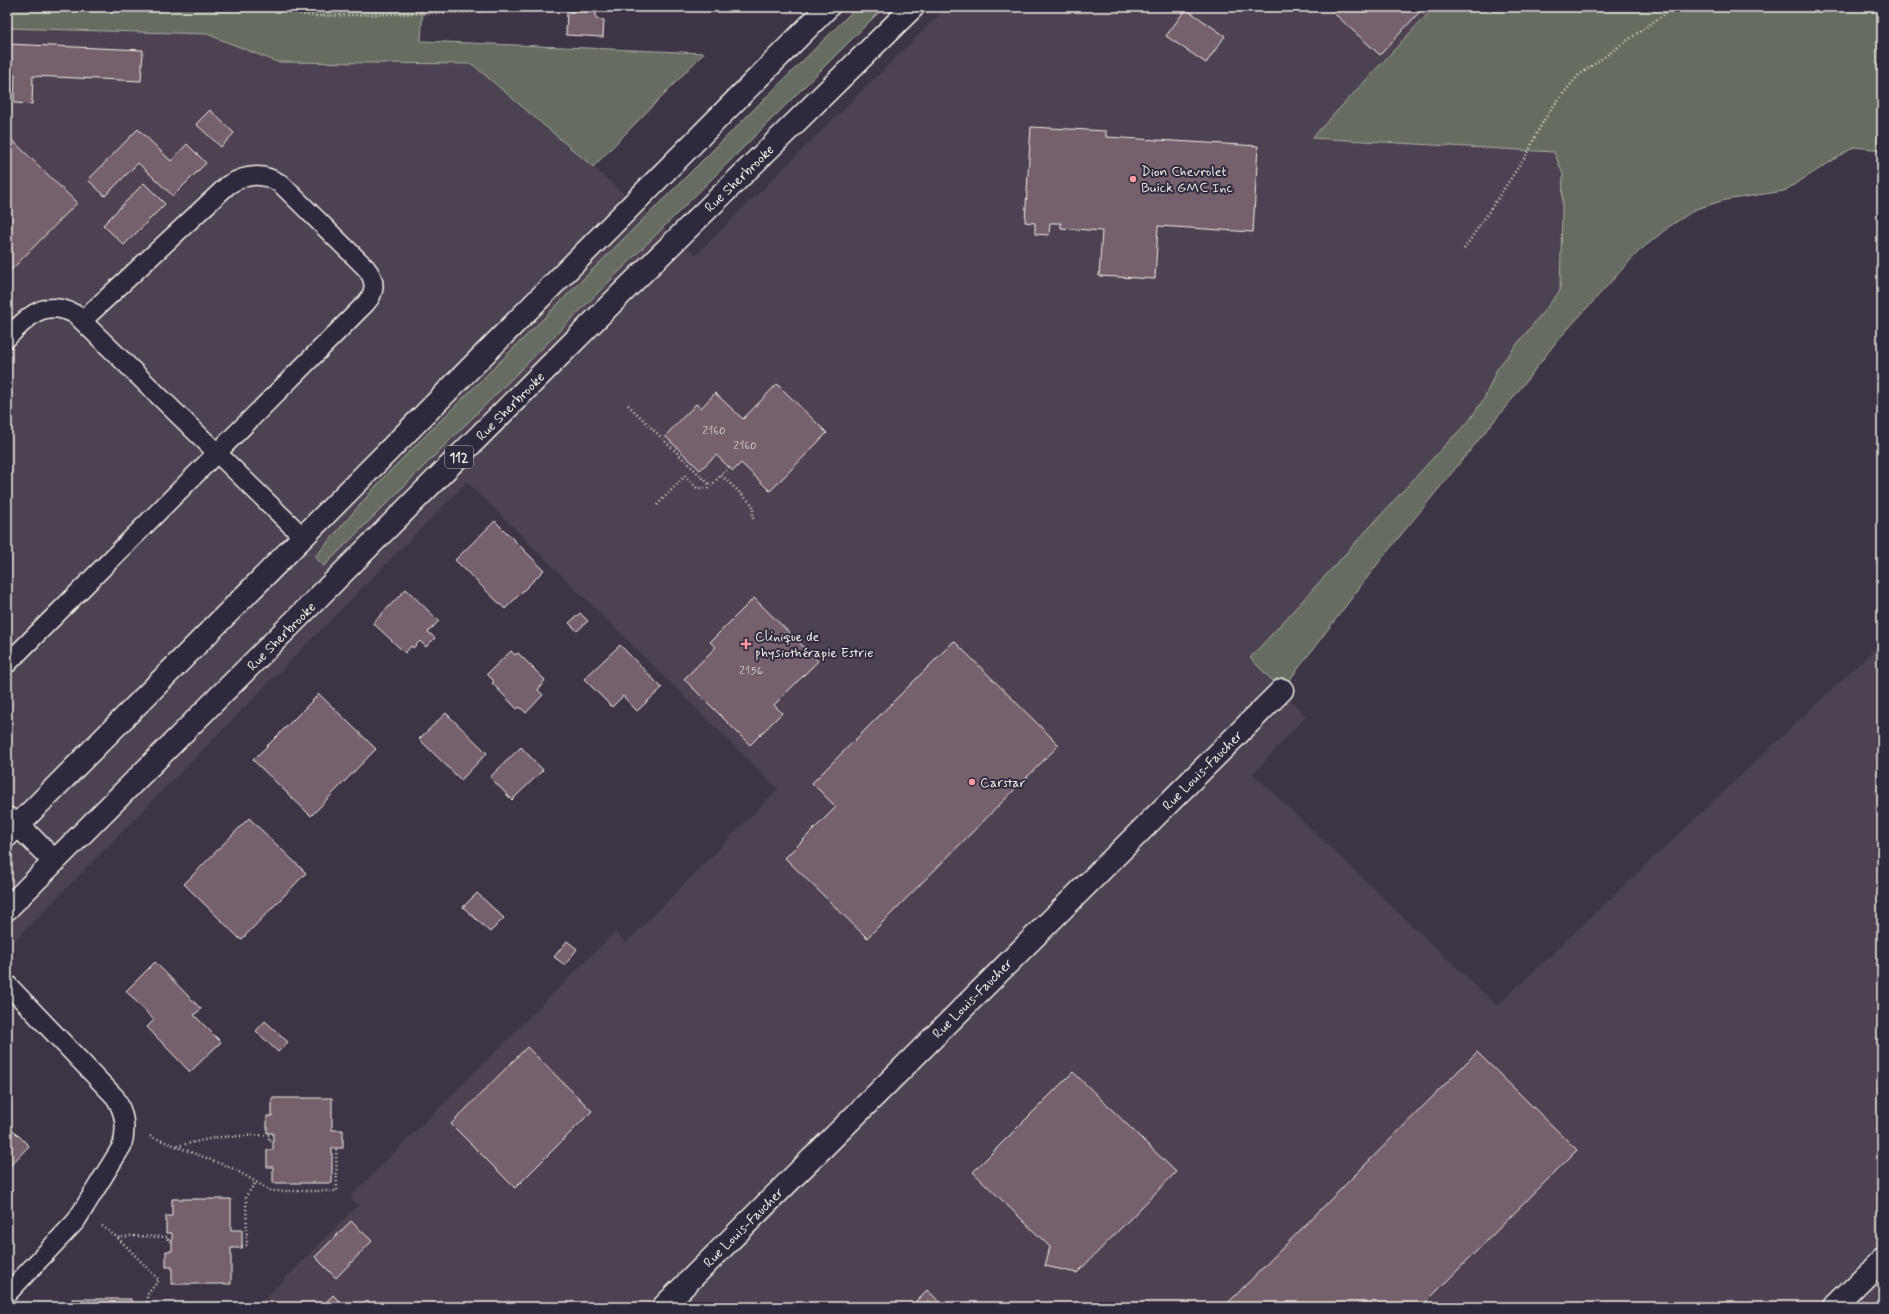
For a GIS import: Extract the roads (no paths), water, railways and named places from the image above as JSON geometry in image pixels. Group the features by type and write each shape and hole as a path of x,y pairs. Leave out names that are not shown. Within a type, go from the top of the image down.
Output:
{"main road":[{"path":"54,861 11,826 302,536 828,7"},
{"name":"Rue Sherbrooke","path":"7,909 635,280 913,7"},
{"name":"Rue Louis-Faucher","path":"663,1307 1282,690"},
{"path":"1836,1307 1882,1260"}],"lane":[{"path":"7,664 366,303 374,290 374,282 366,268 281,184 264,176 254,175 236,180 228,186 82,321"},
{"path":"7,338 35,312 55,308 65,309 75,314 302,536"},
{"path":"7,984 115,1097 122,1108 125,1126 122,1146 82,1212 70,1229 7,1294"}],"place":[{"name":"Dion Chevrolet Buick GMC Inc","path":"1133,179"},
{"name":"Clinique de physiothérapie Estrie","path":"746,644"},
{"name":"Carstar","path":"972,782"}]}
